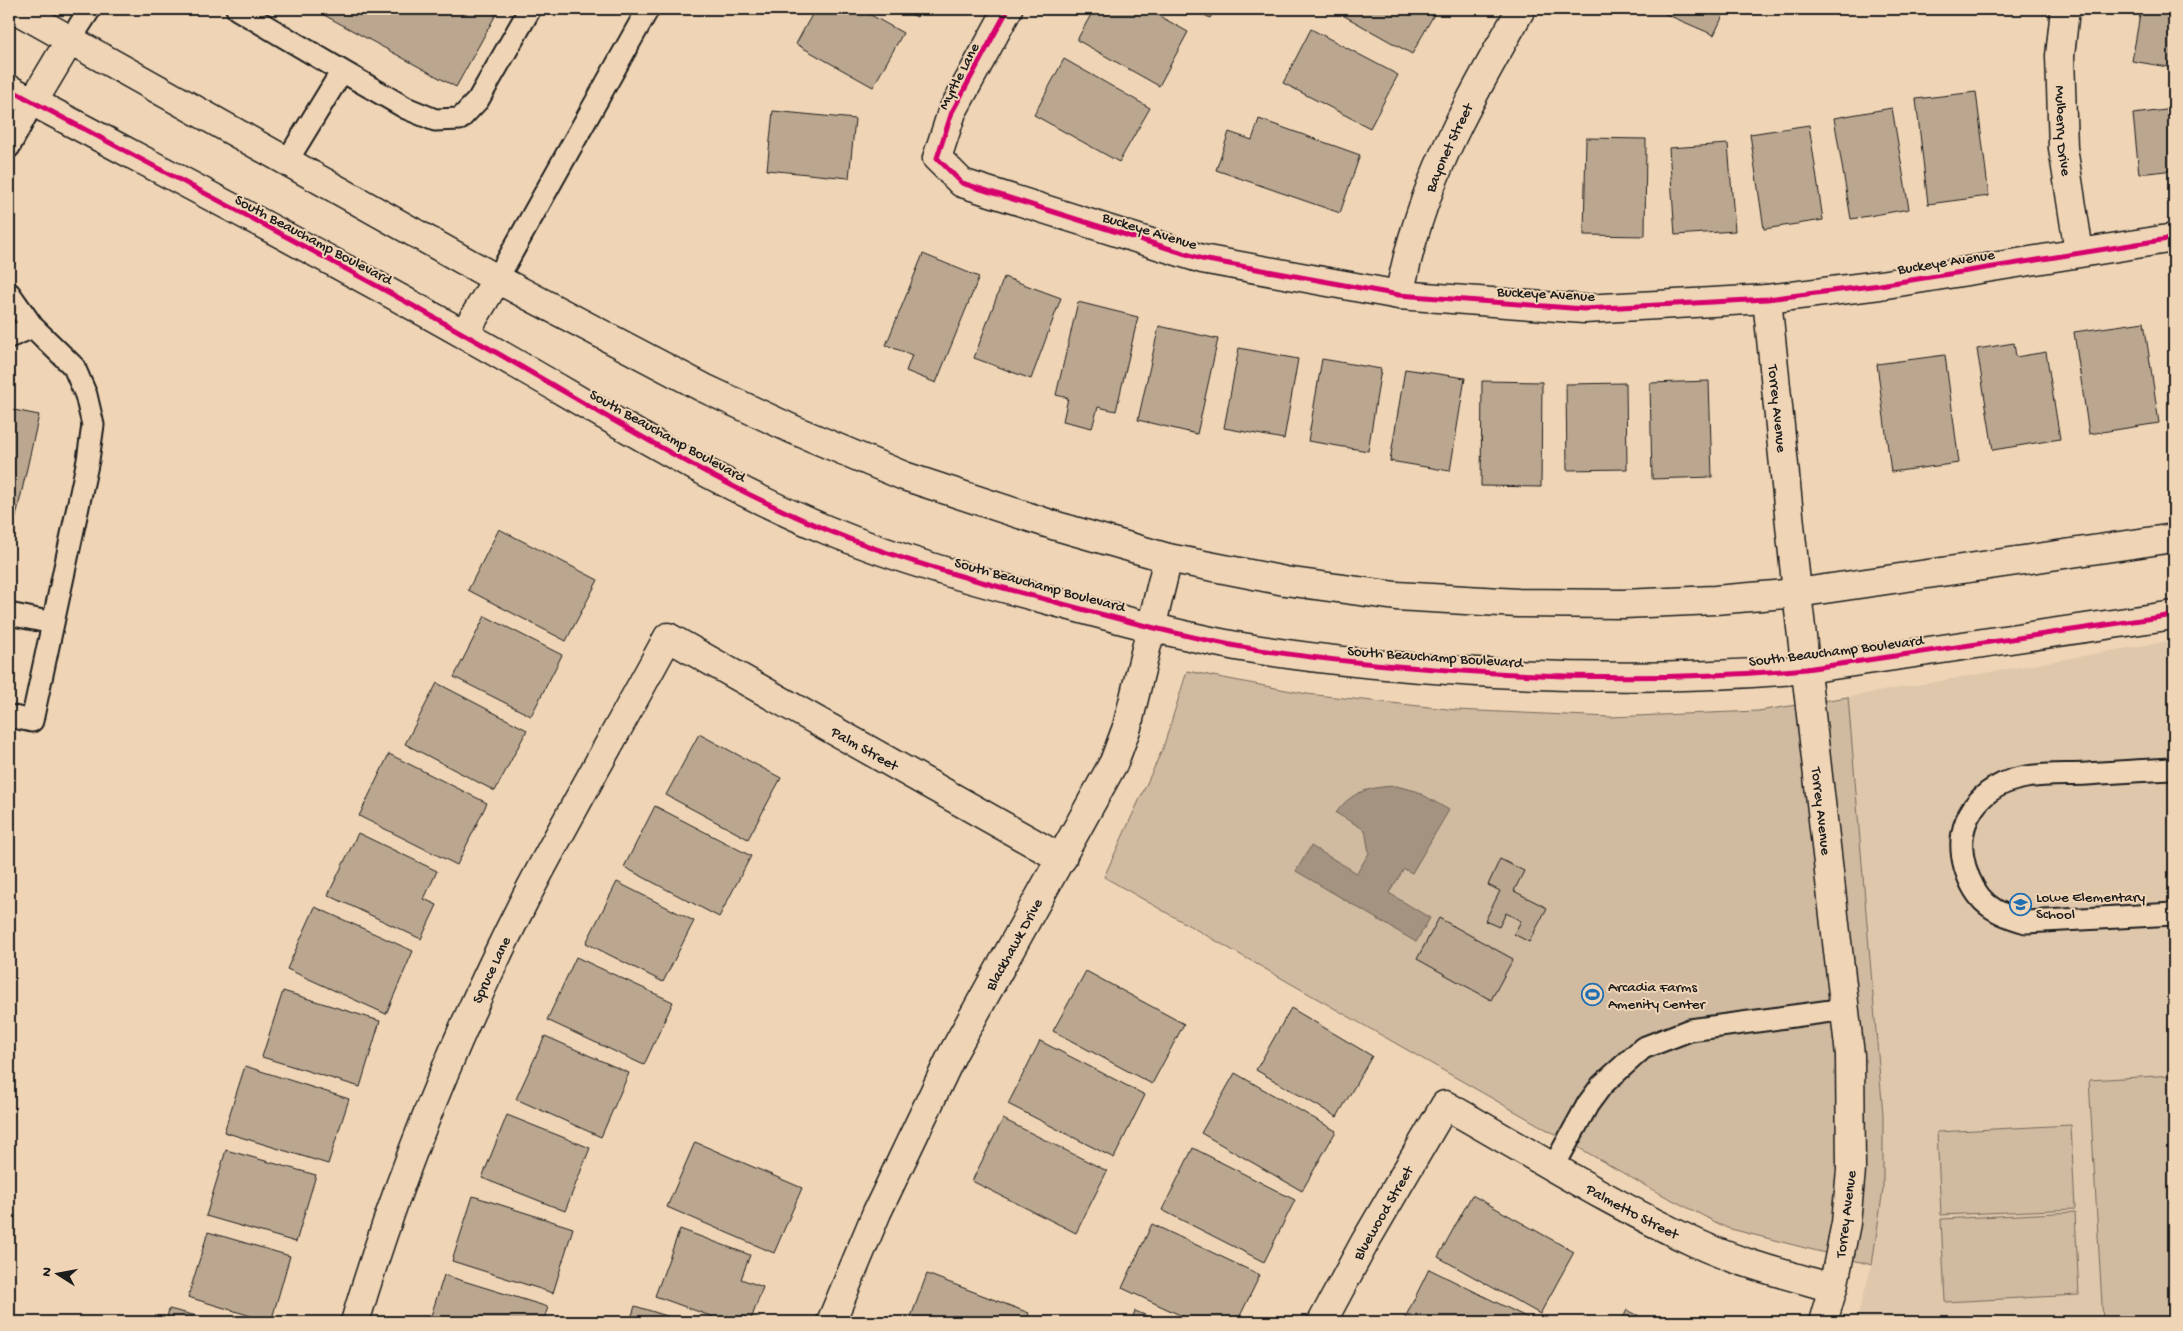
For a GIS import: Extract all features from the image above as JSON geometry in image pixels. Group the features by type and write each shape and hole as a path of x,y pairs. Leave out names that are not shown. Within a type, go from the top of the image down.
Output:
{"street":[{"path":"15,9 497,279 704,388 792,429 957,495 1168,558 1304,584 1396,596 1449,600 1623,604 1715,600 1797,593 2174,538"},
{"name":"Myrtle Lane","path":"937,158 952,112 1008,9"},
{"name":"Bayonet Street","path":"1399,295 1415,231 1441,162 1484,74 1521,9"},
{"name":"Mulberry Drive","path":"2065,9 2060,56 2063,148 2079,252"},
{"path":"33,102 70,40"},
{"name":"South Beauchamp Boulevard","path":"9,89 464,334 726,482 777,508 830,531 940,570 1153,628 1236,646 1305,656 1422,669 1587,678 1750,674 1806,669 2174,615"},
{"name":"Buckeye Avenue","path":"937,158 962,183 1202,259 1399,295 1584,309 1767,298 1880,285 2174,238"},
{"path":"464,334 497,279"},
{"name":"Torrey Avenue","path":"1767,298 1797,593 1850,1055 1851,1170 1845,1230 1833,1288 1823,1322"},
{"name":"Blackhawk Drive","path":"831,1322 877,1212 940,1079 1114,762 1127,728 1153,628 1168,558"},
{"name":"Palm Street","path":"668,637 1062,859"},
{"name":"Spruce Lane","path":"355,1322 403,1182 468,1020 526,897 668,637"},
{"name":"Palmetto Street","path":"1445,1105 1633,1211 1696,1244 1737,1260 1833,1288"},
{"name":"Bluewood Street","path":"1322,1322 1365,1242 1445,1105"}],"lane":[{"path":"70,40 90,9"},
{"path":"238,9 406,108 434,120 460,119 478,100 530,9"},
{"path":"497,279 648,9"},
{"path":"287,161 342,71"},
{"path":"9,147 33,102"},
{"path":"9,293 33,327 74,367 86,395 93,425 88,460 32,721 9,716"},
{"path":"9,337 33,327"},
{"path":"9,614 53,623"},
{"path":"2174,769 2024,777 1995,788 1972,806 1963,828 1962,857 1970,885 1987,906 2008,917 2026,922 2174,914"},
{"path":"1554,1166 1588,1104 1621,1066 1644,1048 1690,1030 1846,1009"}],"shaded area":[{"name":"Lowe Elementary School","path":"2174,640 2174,1322 1856,1322 1872,1265 1883,1189 1883,1114 1848,697"},
{"name":"Arcadia Farms Amenity Center","path":"1187,671 1307,694 1457,710 1610,717 1758,711 1848,697 1883,1114 1883,1189 1872,1265 1727,1228 1651,1189 1104,877 1163,748"},
{"path":"1396,786 1416,791 1449,810 1412,873 1404,869 1389,893 1430,918 1416,942 1296,871 1311,846 1357,873 1369,853 1365,830 1336,813 1355,795 1370,789"},
{"path":"2174,1075 2174,1322 2103,1322 2089,1080"},
{"path":"2071,1125 2075,1209 1941,1215 1937,1132"},
{"path":"2075,1212 2079,1295 1945,1302 1941,1219"}],"building":[{"path":"313,9 499,9 456,87"},
{"path":"815,9 860,9 903,33 873,87 796,44"},
{"path":"901,9 921,9 917,17"},
{"path":"1094,9 1147,9 1188,32 1159,86 1077,40"},
{"path":"1194,9 1215,9 1210,18"},
{"path":"1332,9 1437,9 1412,54"},
{"path":"1654,9 1726,9 1714,35"},
{"path":"2141,9 2174,9 2174,68 2132,61"},
{"path":"1311,29 1398,75 1370,128 1283,83"},
{"path":"1064,59 1150,108 1119,162 1034,115"},
{"path":"1976,92 1989,196 1928,204 1916,99"},
{"path":"1892,108 1909,209 1851,219 1834,118"},
{"path":"2174,109 2174,170 2139,174 2133,114"},
{"path":"773,111 855,119 849,178 767,170"},
{"path":"1259,119 1360,155 1340,213 1216,170 1229,132 1252,140"},
{"path":"1809,125 1823,220 1764,229 1750,134"},
{"path":"1586,138 1646,139 1645,236 1584,235"},
{"path":"1728,144 1735,231 1675,235 1669,148"},
{"path":"923,254 979,277 936,383 906,371 912,355 886,345"},
{"path":"1004,277 1061,298 1031,379 974,358"},
{"path":"1078,302 1138,317 1116,411 1098,407 1092,428 1063,421 1068,398 1056,395"},
{"path":"2171,314 2174,314 2174,350"},
{"path":"2144,322 2159,423 2089,434 2074,332"},
{"path":"1159,326 1218,339 1197,434 1138,420"},
{"path":"2014,343 2016,357 2046,352 2060,439 1993,450 1977,349"},
{"path":"1239,348 1298,359 1284,439 1224,428"},
{"path":"1945,355 1959,463 1891,472 1877,364"},
{"path":"1322,359 1381,369 1368,451 1308,441"},
{"path":"1405,369 1465,378 1450,471 1390,461"},
{"path":"1482,381 1542,382 1541,487 1481,486"},
{"path":"1709,381 1712,477 1652,479 1650,383"},
{"path":"1626,383 1627,469 1567,470 1566,384"},
{"path":"9,409 39,415 9,548"},
{"path":"499,529 598,580 566,641 468,590"},
{"path":"485,616 562,655 531,716 454,677"},
{"path":"437,683 527,730 495,791 405,744"},
{"path":"699,734 781,778 748,839 666,795"},
{"path":"389,754 487,803 457,865 359,816"},
{"path":"655,806 751,856 719,917 624,867"},
{"path":"358,833 437,871 424,899 437,905 421,939 328,895"},
{"path":"1500,859 1524,871 1514,891 1547,908 1529,942 1514,934 1521,921 1506,913 1499,927 1485,921 1500,891 1488,885"},
{"path":"617,882 694,921 663,982 586,943"},
{"path":"315,907 413,951 386,1014 287,969"},
{"path":"1439,918 1513,959 1491,1000 1417,959"},
{"path":"576,957 673,1002 644,1065 547,1020"},
{"path":"1086,971 1184,1024 1152,1084 1053,1031"},
{"path":"283,991 380,1021 360,1087 262,1057"},
{"path":"1291,1008 1372,1056 1337,1117 1256,1070"},
{"path":"545,1036 629,1073 601,1137 516,1099"},
{"path":"1040,1041 1145,1095 1114,1158 1008,1104"},
{"path":"245,1066 349,1099 328,1164 224,1132"},
{"path":"1235,1073 1336,1131 1302,1191 1201,1133"},
{"path":"507,1115 590,1148 565,1211 482,1178"},
{"path":"1003,1119 1107,1171 1076,1233 972,1181"},
{"path":"695,1142 802,1188 774,1253 667,1207"},
{"path":"1193,1148 1295,1200 1264,1262 1162,1210"},
{"path":"226,1150 316,1175 296,1242 206,1216"},
{"path":"1472,1195 1574,1252 1540,1314 1438,1257"},
{"path":"473,1196 573,1228 553,1293 452,1261"},
{"path":"1152,1224 1260,1275 1237,1322 1195,1322 1122,1288"},
{"path":"680,1229 750,1255 741,1279 763,1287 750,1322 727,1322 655,1296"},
{"path":"208,1232 290,1256 271,1322 188,1297"},
{"path":"1429,1269 1528,1318 1526,1322 1403,1322"},
{"path":"927,1274 1029,1313 1026,1322 909,1322"},
{"path":"444,1275 548,1307 543,1322 429,1322"},
{"path":"635,1306 686,1322 630,1322"},
{"path":"169,1309 221,1322 166,1322"},
{"path":"1627,1310 1651,1322 1621,1322"},
{"path":"1135,1311 1162,1322 1131,1322"}],"cycle path":[{"path":"1008,9 952,112 937,158 962,183 1202,259 1399,295 1584,309 1767,299 1880,285 2174,238"},
{"path":"9,89 355,274 469,337 645,439 781,509 854,541 936,569 1165,631 1236,646 1356,662 1519,674 1642,677 1723,675 1806,669 2174,615"}],"place":[{"name":"Lowe Elementary School","path":"2020,905"},
{"name":"Arcadia Farms Amenity Center","path":"1592,995"}]}
